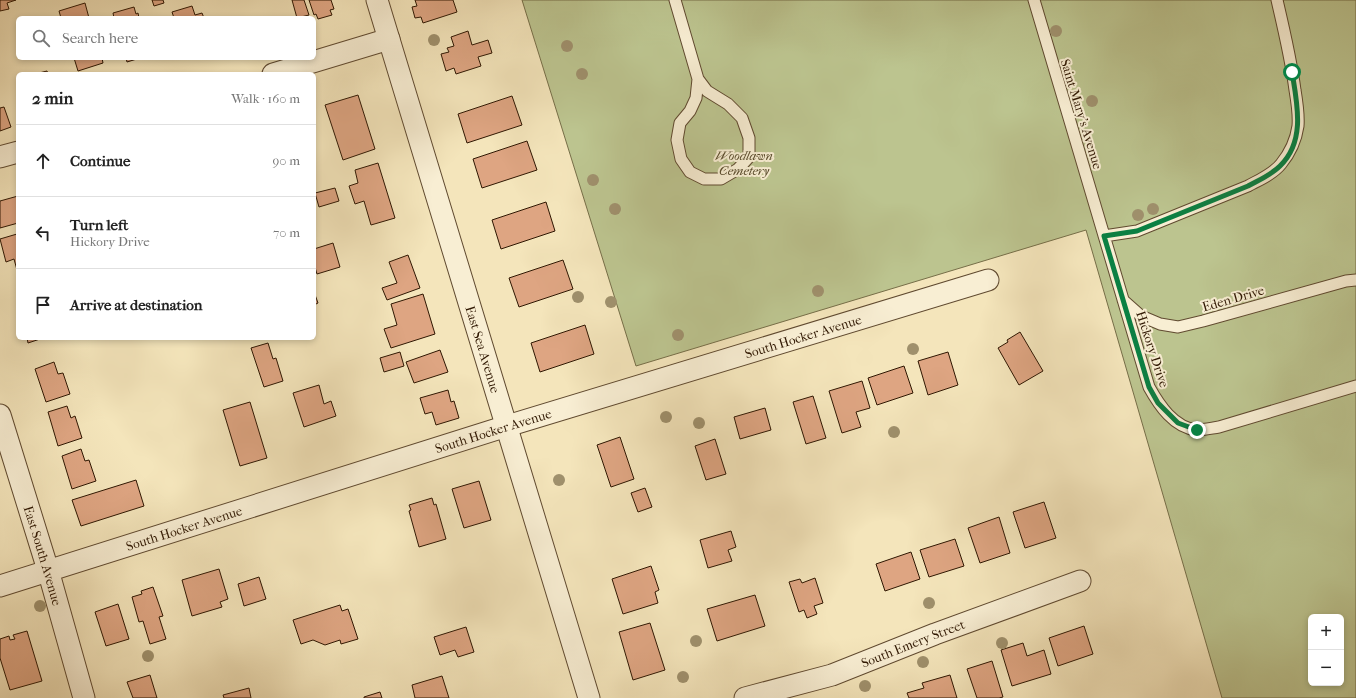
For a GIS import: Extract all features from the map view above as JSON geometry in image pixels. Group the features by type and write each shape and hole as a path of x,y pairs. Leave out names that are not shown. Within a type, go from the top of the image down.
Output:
{"street":[{"name":"East Sea Avenue","path":"377,0 589,698"},
{"path":"280,72 389,39"},
{"path":"0,157 16,153"},
{"name":"South Hocker Avenue","path":"0,586 507,426 988,280"},
{"name":"East South Avenue","path":"0,414 48,570 84,698"},
{"name":"South Emery Street","path":"745,698 832,675 935,634 1080,581"}],"lane":[{"path":"674,0 698,79 707,91 728,104 742,118 749,138 749,157 738,170 721,179 704,179 690,172 681,159 677,140 680,123 690,111 696,98 698,79"},
{"name":"Saint Mary's Avenue","path":"1034,0 1104,236"},
{"path":"1104,236 1137,231 1248,186 1265,177 1280,166 1289,154 1295,141 1298,126 1298,110 1292,72 1277,0"},
{"name":"Hickory Drive","path":"1104,236 1149,387 1158,403 1178,423 1197,430 1219,427 1356,386"},
{"name":"Eden Drive","path":"1123,300 1141,316 1160,324 1178,327 1346,281 1356,280"}],"green space":[{"name":"Woodlawn Cemetery","path":"522,0 1356,0 1356,698 1222,698 1086,230 636,366"}],"building":[{"path":"0,0 16,0 7,3 9,9 0,11"},
{"path":"152,0 163,0 164,3 154,6"},
{"path":"292,0 304,0 309,15 296,16"},
{"path":"309,0 331,0 334,9 330,10 332,15 318,19 316,14 314,15"},
{"path":"415,0 453,0 457,12 423,23 421,17 415,18 412,7 417,6"},
{"path":"85,3 88,16 60,16 59,11"},
{"path":"192,6 195,15 202,13 203,16 173,16 172,12"},
{"path":"134,7 136,14 138,13 139,16 114,16 113,13"},
{"path":"468,31 472,45 488,40 492,53 478,57 481,66 456,74 454,68 446,71 441,54 449,52 447,48 454,46 451,37"},
{"path":"75,60 102,60 103,63 78,71"},
{"path":"358,95 375,149 343,160 325,105"},
{"path":"512,96 522,125 467,143 458,114"},
{"path":"4,107 11,127 0,131 0,108"},
{"path":"527,141 537,170 482,188 473,159"},
{"path":"378,163 395,218 371,225 364,201 355,204 349,186 358,183 355,170"},
{"path":"335,188 339,201 319,207 316,193"},
{"path":"16,197 16,224 0,228 0,201"},
{"path":"546,202 555,231 501,249 492,220"},
{"path":"16,234 16,266 14,259 6,262 0,239"},
{"path":"333,243 340,267 317,274 316,248"},
{"path":"408,255 420,288 387,300 382,288 397,283 389,262"},
{"path":"563,260 573,289 519,307 509,278"},
{"path":"423,294 435,334 391,348 384,329 397,325 391,304"},
{"path":"585,325 594,354 540,372 531,343"},
{"path":"1020,332 1043,371 1019,385 998,348"},
{"path":"27,340 37,340 28,343"},
{"path":"268,343 273,359 276,358 283,381 264,387 251,348"},
{"path":"440,350 448,372 414,383 406,362"},
{"path":"400,352 404,366 384,372 380,358"},
{"path":"948,352 958,385 928,395 918,361"},
{"path":"54,362 58,374 63,373 70,394 46,402 35,369"},
{"path":"904,366 913,393 877,405 868,378"},
{"path":"862,381 870,408 856,412 861,427 842,433 829,391"},
{"path":"319,385 324,404 331,401 336,416 304,427 293,393"},
{"path":"448,390 451,402 454,401 459,418 436,425 432,412 425,414 420,398"},
{"path":"813,396 826,438 806,444 793,402"},
{"path":"250,402 267,458 240,466 223,410"},
{"path":"67,406 71,418 75,416 82,438 58,446 48,412"},
{"path":"765,408 771,430 740,439 734,417"},
{"path":"620,437 634,479 611,487 597,445"},
{"path":"715,439 726,474 706,480 695,446"},
{"path":"81,449 85,461 89,460 96,481 72,489 62,456"},
{"path":"136,480 144,506 81,526 72,500"},
{"path":"479,481 491,520 464,528 452,489"},
{"path":"645,488 652,507 638,512 631,493"},
{"path":"432,498 434,505 436,504 446,539 419,547 409,511 411,510 409,505"},
{"path":"1044,502 1056,538 1025,548 1013,512"},
{"path":"999,517 1010,553 980,563 968,528"},
{"path":"731,531 736,547 728,550 732,561 708,568 700,540"},
{"path":"955,539 964,566 929,577 920,550"},
{"path":"911,552 920,579 885,591 876,564"},
{"path":"651,566 659,590 655,592 658,603 623,614 612,579"},
{"path":"219,569 228,599 220,602 222,607 192,616 182,580"},
{"path":"259,577 266,599 244,606 238,584"},
{"path":"815,578 823,603 814,606 817,614 807,618 804,610 799,612 789,582 800,579 802,583"},
{"path":"153,587 163,616 159,617 166,639 150,644 143,621 139,622 132,597 142,594 141,591"},
{"path":"755,595 765,626 717,641 707,609"},
{"path":"118,604 129,639 106,646 95,612"},
{"path":"340,605 342,611 348,609 358,639 341,644 340,640 325,645 313,640 301,644 293,620"},
{"path":"650,623 665,670 633,680 619,632"},
{"path":"1084,626 1093,654 1058,666 1049,638"},
{"path":"466,627 474,652 458,657 455,650 440,655 434,637"},
{"path":"27,631 42,681 10,690 0,658 0,639 9,636 10,640 15,639 13,635"},
{"path":"1023,643 1027,656 1044,650 1051,674 1012,686 1001,650"},
{"path":"992,661 1003,697 977,698 967,669"},
{"path":"150,675 157,698 133,698 127,682"},
{"path":"950,675 957,698 909,698 907,693 924,688 922,683"},
{"path":"442,676 449,698 415,698 412,685"},
{"path":"249,688 251,698 224,698 223,695"},
{"path":"380,692 382,698 364,698 364,697"}],"route":[{"path":"1197,430 1178,423 1158,403 1149,387 1104,236 1137,231 1248,186 1265,177 1280,166 1289,154 1295,141 1298,126 1298,110 1292,72"}]}
